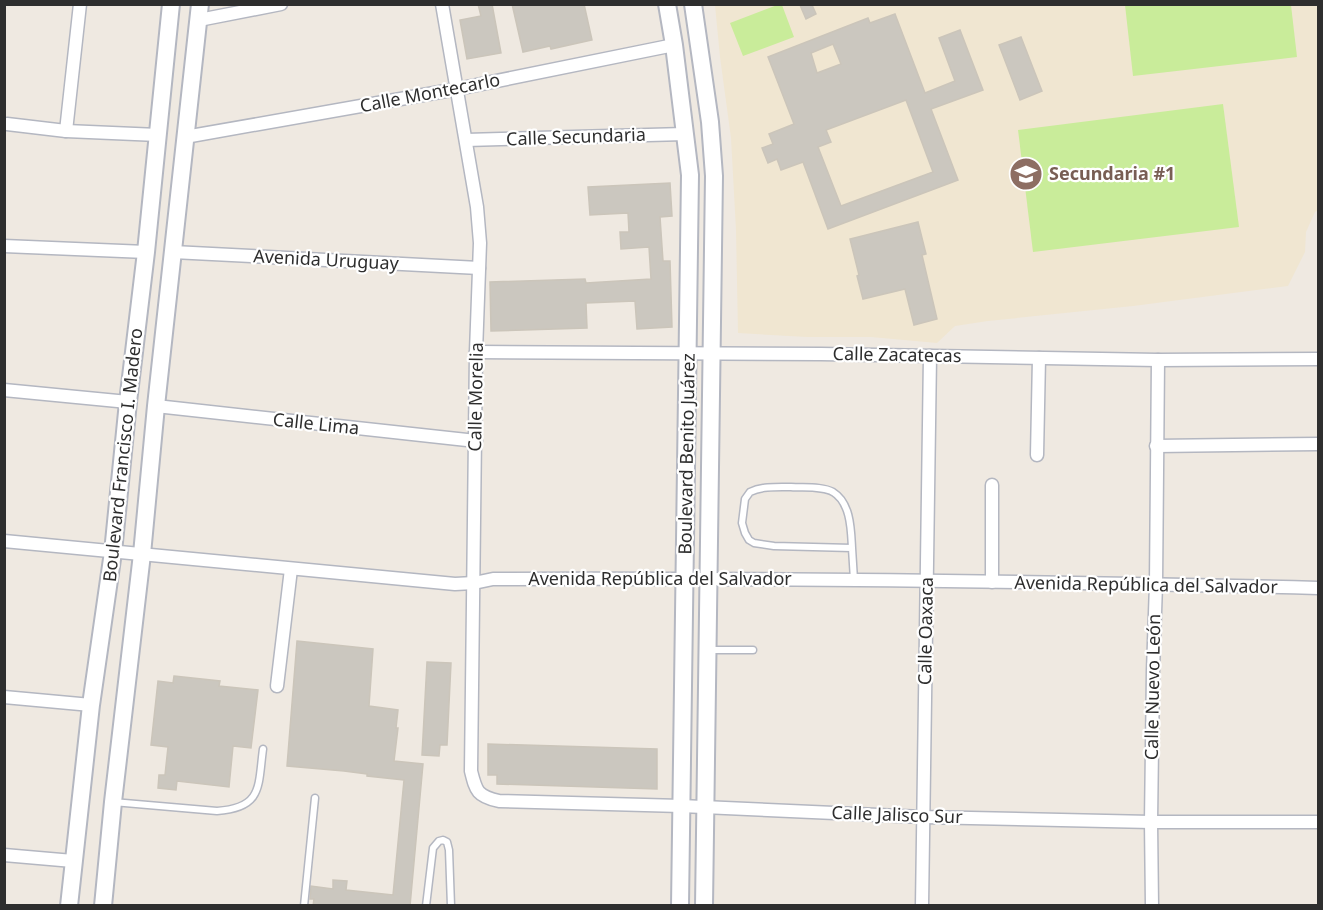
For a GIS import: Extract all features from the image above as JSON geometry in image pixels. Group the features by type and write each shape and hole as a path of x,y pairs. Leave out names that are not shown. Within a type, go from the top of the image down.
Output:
{"main road":[{"name":"Boulevard Francisco I. Madero","path":"69,906 91,705 113,552 171,4"},
{"name":"Boulevard Benito Juárez","path":"667,4 690,175 680,906"},
{"name":"Boulevard Benito Juárez","path":"693,4 710,122 714,176 704,906"},
{"name":"Boulevard Francisco I. Madero","path":"103,906 200,12"}],"street":[{"path":"66,131 80,4"},
{"path":"200,12 281,4"},
{"name":"Calle Morelia","path":"442,4 477,207 480,243 476,352 471,771 478,792"},
{"name":"Calle Montecarlo","path":"185,137 457,89 674,45"},
{"path":"7,124 66,131 158,135"},
{"name":"Calle Secundaria","path":"466,140 685,134"},
{"path":"4,246 146,252"},
{"name":"Avenida Uruguay","path":"173,252 479,268"},
{"name":"Calle Zacatecas","path":"476,352 1158,360 1318,358"},
{"name":"Calle Oaxaca","path":"922,906 930,356"},
{"path":"1037,454 1039,358"},
{"name":"Calle Nuevo León","path":"1152,906 1151,822 1158,360"},
{"path":"4,390 128,402"},
{"name":"Calle Lima","path":"156,406 476,441"},
{"path":"1156,446 1318,444"},
{"path":"992,485 992,582"},
{"name":"Avenida República del Salvador","path":"4,542 432,583 474,584 493,579 708,579 1318,588"},
{"path":"277,686 291,569"},
{"path":"4,697 91,705"},
{"name":"Calle Jalisco Sur","path":"478,792 485,798 499,801 681,806 923,817 1151,822 1318,822"},
{"path":"4,855 73,861"}],"lane":[{"path":"852,548 774,546 754,543 745,534 742,523 745,499 750,492 765,488 818,488 832,492 842,501 850,521 852,548 854,580"},
{"path":"707,650 753,650"},
{"path":"113,802 217,811 233,810 250,801 258,787 262,749"},
{"path":"304,906 315,798"},
{"path":"426,906 433,848 443,840 449,849 451,906"}],"shaded area":[{"name":"Secundaria #1","path":"715,5 1318,5 1318,210 1306,232 1305,252 1288,286 955,326 937,343 871,337 807,337 738,333 731,138"}],"green space":[{"path":"780,4 794,37 743,56 730,23"},
{"path":"1125,5 1291,5 1297,57 1133,76"},
{"path":"1223,104 1239,227 1033,252 1018,130"}],"building":[{"path":"478,4 492,4 501,53 467,59 460,20 481,16"},
{"path":"512,4 584,4 592,40 551,49 550,46 523,52"},
{"path":"800,5 812,5 816,14 806,19"},
{"path":"895,14 925,93 955,81 939,38 960,30 983,90 931,109 958,180 828,229 803,162 781,170 777,159 768,163 762,148 773,144 769,134 794,124 768,57 868,18 870,23","holes":["833,44 841,64 817,73 811,53","906,100 933,172 841,206 818,147 831,142 826,130"]},
{"path":"1021,37 1042,91 1020,100 999,45"},
{"path":"670,183 672,216 660,217 663,261 670,261 672,327 637,329 635,301 586,303 587,328 491,331 490,282 585,279 586,283 651,279 649,247 621,249 620,232 629,232 628,213 590,215 588,187"},
{"path":"918,222 926,254 922,255 937,319 914,325 905,289 863,299 850,239"},
{"path":"297,641 373,649 369,706 398,710 394,761 423,764 410,906 313,906 314,899 310,899 311,886 333,889 333,880 347,881 346,890 393,895 404,780 344,771 287,766"},
{"path":"427,662 451,663 447,745 440,745 439,756 422,755"},
{"path":"174,676 220,681 219,686 258,690 251,748 233,746 229,787 177,781 176,790 158,788 159,775 165,775 168,747 151,745 158,681 173,683"},
{"path":"488,744 657,749 657,789 497,784 497,775 488,775"}],"place":[{"name":"Secundaria #1","path":"1026,174"}]}
